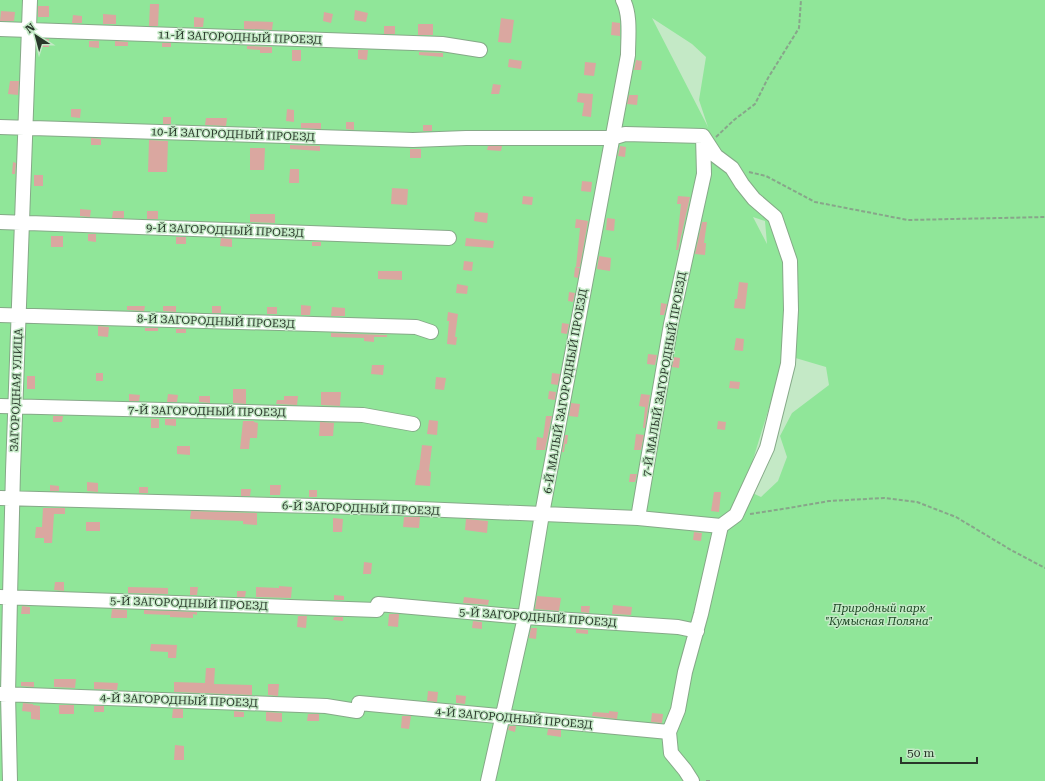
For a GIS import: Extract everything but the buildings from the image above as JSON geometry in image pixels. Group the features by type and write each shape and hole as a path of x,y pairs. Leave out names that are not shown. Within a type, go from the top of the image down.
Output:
{"street":[{"name":"ЗАГОРОДНАЯ УЛИЦА","path":"10,781 4,694 6,498 16,406 30,0"},
{"name":"6-Й МАЛЫЙ ЗАГОРОДНЫЙ ПРОЕЗД","path":"488,781 525,617 542,514 628,55 629,25 623,0"},
{"name":"11-Й ЗАГОРОДНЫЙ ПРОЕЗД","path":"0,29 442,44 480,50"},
{"name":"10-Й ЗАГОРОДНЫЙ ПРОЕЗД","path":"0,127 413,140 466,138 612,138 625,134 703,136"},
{"path":"692,781 671,753 669,732 678,710 685,672 697,631 721,526 736,516 767,448 788,364 790,310 790,261 776,217 754,199 732,168 716,156 703,136"},
{"name":"7-Й МАЛЫЙ ЗАГОРОДНЫЙ ПРОЕЗД","path":"638,518 671,324 704,174 703,136"},
{"name":"9-Й ЗАГОРОДНЫЙ ПРОЕЗД","path":"0,222 450,238"},
{"name":"8-Й ЗАГОРОДНЫЙ ПРОЕЗД","path":"0,315 416,327 431,332"},
{"name":"7-Й ЗАГОРОДНЫЙ ПРОЕЗД","path":"0,406 363,415 413,424"},
{"name":"6-Й ЗАГОРОДНЫЙ ПРОЕЗД","path":"6,498 397,508 638,518 721,526"},
{"name":"5-Й ЗАГОРОДНЫЙ ПРОЕЗД","path":"5,597 378,607 678,627 697,631"},
{"name":"4-Й ЗАГОРОДНЫЙ ПРОЕЗД","path":"4,694 358,707 502,716 669,732"}],"path":[{"path":"703,136 717,137 734,120 755,104 768,78 798,28 801,0"},
{"path":"732,168 766,176 814,202 908,220 1045,217"},
{"path":"736,516 829,501 884,498 917,502 956,517 1011,550 1045,568"},
{"path":"706,781 712,781"}],"green space":[{"name":"Природный парк \"Кумысная Поляна\"","path":"0,0 1045,0 1045,781 0,781","holes":["652,18 692,44 706,57 699,100 708,127","753,217 765,221 767,244","782,354 826,367 829,385 792,413 780,436 787,457 778,481 761,497 744,489 783,362"]}]}
